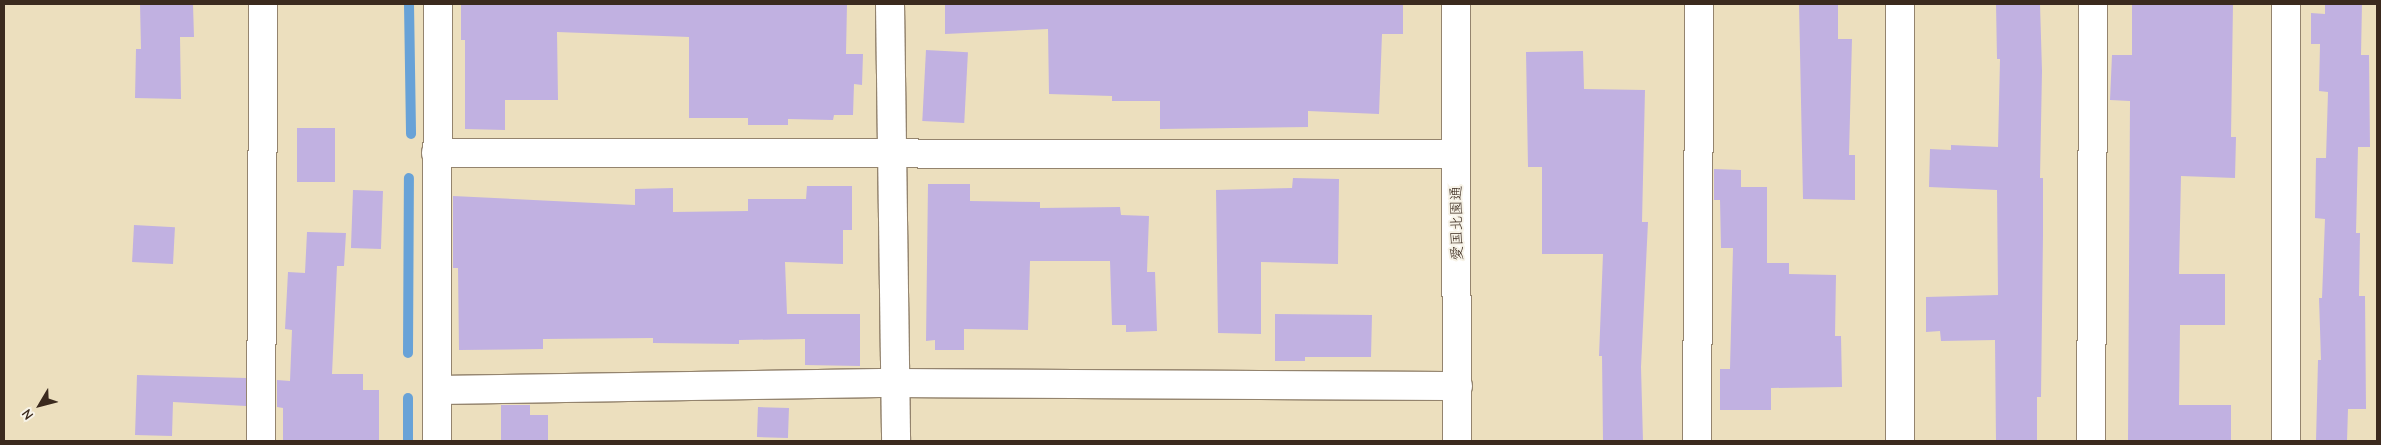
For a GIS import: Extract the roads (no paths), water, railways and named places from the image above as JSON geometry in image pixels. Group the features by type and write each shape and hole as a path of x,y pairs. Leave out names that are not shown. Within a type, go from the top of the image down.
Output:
{"street":[{"path":"262,441 263,4"},
{"path":"437,441 436,153 438,4"},
{"path":"890,4 896,441"},
{"name":"愛国北園通","path":"1456,4 1457,441"},
{"path":"1697,441 1699,4"},
{"path":"1900,4 1900,441"},
{"path":"2091,441 2093,4"},
{"path":"2286,4 2286,441"},
{"path":"436,153 1456,154"},
{"path":"438,390 896,382 1458,386"}],"waterway":[{"path":"409,4 411,134"},
{"path":"408,353 409,178"},
{"path":"408,398 408,441"}]}
